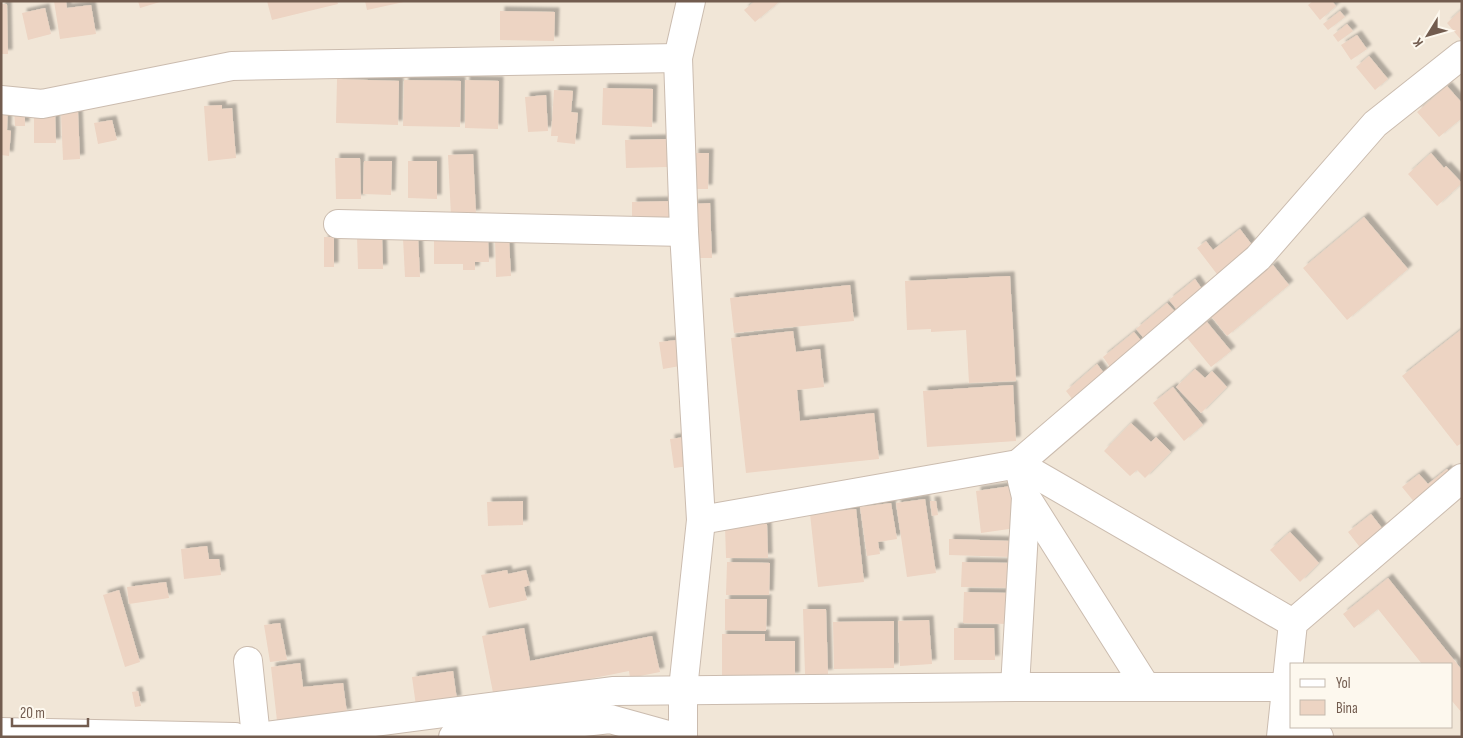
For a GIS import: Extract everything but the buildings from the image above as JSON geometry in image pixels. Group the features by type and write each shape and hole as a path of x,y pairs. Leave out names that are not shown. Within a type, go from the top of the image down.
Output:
{"street":[{"path":"683,737 683,689 701,520 684,232 678,58 691,1"},
{"path":"701,520 1018,464 1258,258 1375,124 1462,55"},
{"path":"1,100 42,104 232,66 678,58"},
{"path":"338,224 684,232"},
{"path":"1015,687 1026,497 1018,464"},
{"path":"1018,464 1293,623"},
{"path":"1319,737 1282,730 1293,623 1462,478"},
{"path":"1026,497 1146,687"},
{"path":"248,661 257,737 614,691 1015,687 1287,687"},
{"path":"453,737 610,719 675,737"},
{"path":"1,732 235,737"}],"shaded area":[{"path":"1,1 1462,1 1462,737 1,737"}]}
